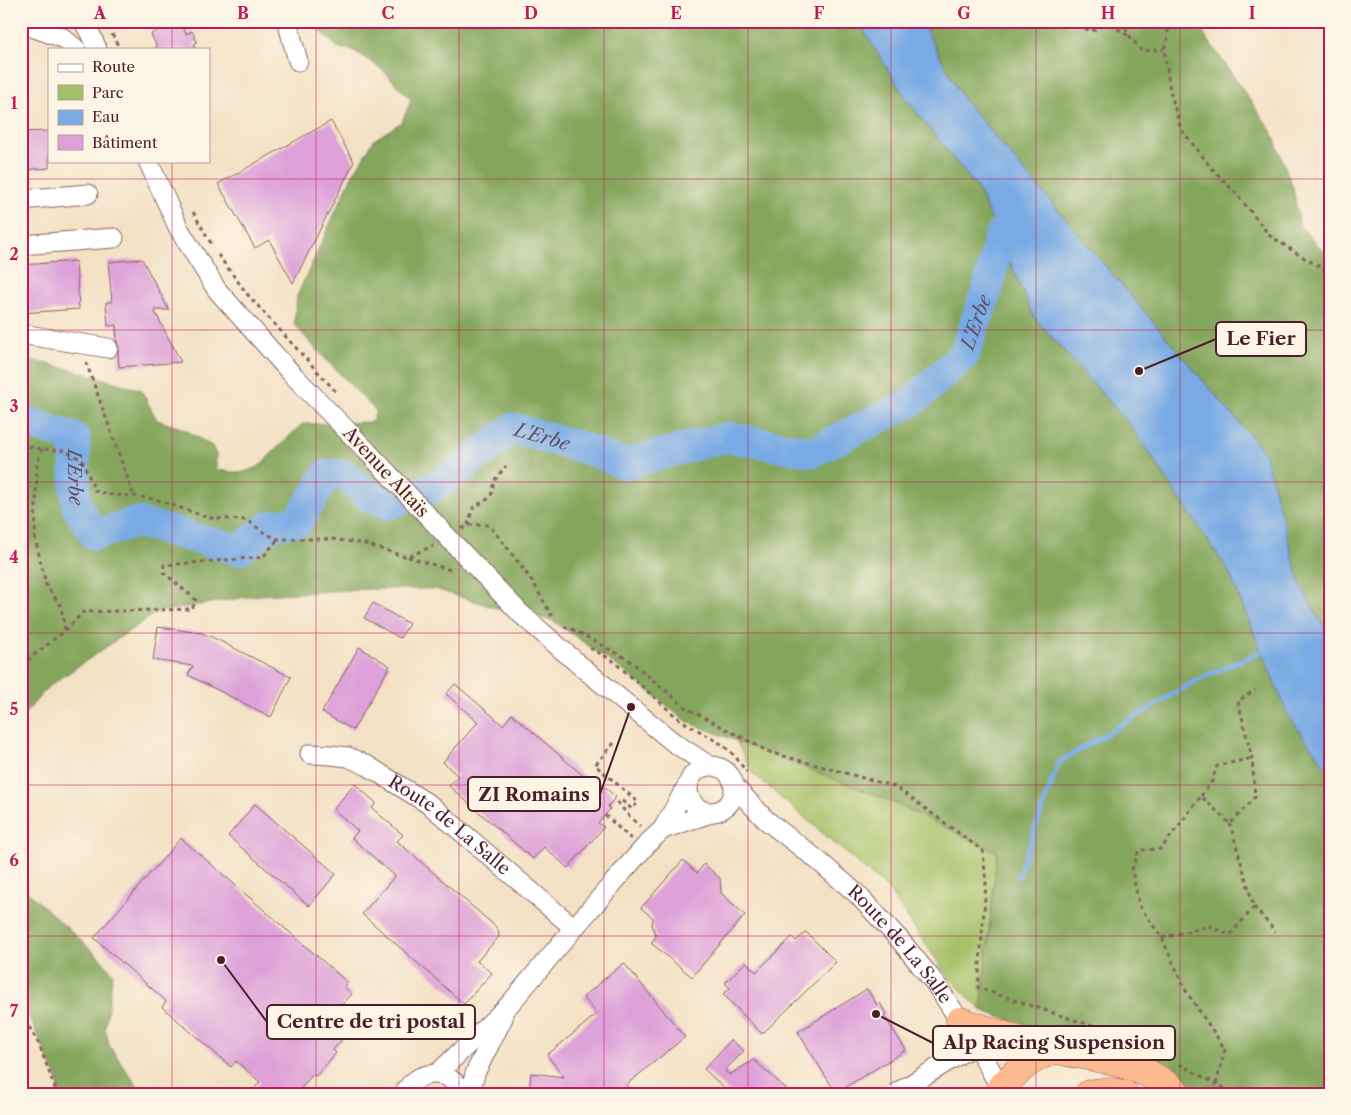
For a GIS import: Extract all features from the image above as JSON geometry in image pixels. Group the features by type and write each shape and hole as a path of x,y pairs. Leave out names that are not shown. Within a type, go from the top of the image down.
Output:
{"highway":[{"path":"960,1021 1006,1037 1055,1050 1128,1065 1150,1074 1178,1094"},
{"path":"1002,1090 1021,1067 1031,1060 1055,1050"},
{"path":"1089,1094 1112,1091 1124,1094"}],"street":[{"path":"83,21 97,48"},
{"path":"287,21 298,61"},
{"path":"22,22 63,38 75,48"},
{"name":"Avenue Altaïs","path":"148,162 179,229 217,290 292,374 521,614 673,742 708,765"},
{"path":"21,200 88,194"},
{"path":"21,245 114,238"},
{"path":"21,334 108,348"},
{"name":"Avenue Altaïs","path":"673,742 688,783"},
{"name":"Route de La Salle","path":"310,754 348,757 368,766 430,805 574,928"},
{"path":"653,839 717,811 730,803 740,779 731,777 725,770 717,766 708,765 698,769 690,776 688,796 693,805 701,811 717,811"},
{"name":"Route de La Salle","path":"740,779 766,820 857,894 900,940 976,1044 1002,1090"},
{"path":"437,1074 509,1005 653,839 688,783"},
{"name":"Route de La Salle","path":"717,811 766,820"},
{"path":"469,1094 476,1071 509,1005"},
{"path":"896,1094 976,1044"},
{"path":"404,1094 409,1085 418,1078 429,1074 445,1076 458,1085 464,1094"}],"path":[{"path":"1081,21 1088,31 1096,30 1101,21"},
{"path":"1114,21 1118,29 1131,38"},
{"path":"1122,21 1131,38 1142,51 1164,50"},
{"path":"1168,21 1168,37 1164,50 1170,91 1181,129 1269,235 1300,256 1330,272"},
{"path":"191,208 213,246"},
{"path":"217,253 248,295 340,396"},
{"path":"80,343 134,496"},
{"path":"21,445 66,451 82,460 95,491 111,495 155,499 209,518 247,520 266,534 278,539 332,539 365,544 454,571"},
{"path":"42,449 37,464 35,538 46,585 61,606 65,631"},
{"path":"506,466 494,480 492,497 473,508 468,525 489,526 532,581 551,618 543,612"},
{"path":"21,665 65,631 83,612 192,609 196,600 163,572 164,565 263,557 278,539"},
{"path":"407,557 437,545"},
{"path":"564,630 557,625 572,629 629,660 685,707 769,752 896,787 983,851 986,884 978,988 1129,1038 1146,1047"},
{"path":"584,645 612,660 678,718 723,745 736,757 740,779"},
{"path":"1230,824 1255,797 1252,758 1238,701 1255,690"},
{"path":"614,743 595,765 638,802 632,809 621,800 618,803 628,816 653,839"},
{"path":"1216,1084 1225,1049 1186,991 1162,938 1139,905 1132,870 1139,850 1160,849 1212,781 1216,766 1252,758"},
{"path":"1201,796 1230,824 1254,907 1276,932"},
{"path":"605,815 653,839"},
{"path":"1162,938 1209,926 1230,935 1254,907"},
{"path":"21,1012 39,1044 57,1094"},
{"path":"1172,1061 1235,1094"}],"green space":[{"path":"310,21 858,21 906,99 978,189 1034,317 1131,426 1228,570 1288,715 1330,773 1330,1094 1200,1094 1160,1068 1048,1035 981,1010 997,852 888,800 688,722 620,668 552,620 509,612 435,589 368,589 259,595 157,612 48,687 21,718 21,358 77,371 141,390 157,420 184,429 212,446 216,455 216,470 241,473 258,467 302,424 372,422 376,411 294,324 297,296 352,176 374,140 402,122 411,100 382,69 351,49 338,48"},
{"path":"921,21 1195,21 1272,132 1293,188 1300,226 1330,258 1330,638 1300,584 1264,452 963,99"},
{"path":"736,740 888,800 997,852 981,1010 948,977 887,888 752,773"},
{"path":"21,886 98,956 113,973 105,1028 110,1047 143,1094 59,1094 58,1081 21,999"}],"water":[{"path":"858,21 921,21 963,99 1264,452 1300,584 1330,638 1330,773 1288,715 1228,570 1131,426 1034,317 978,189 906,99"}],"building":[{"path":"180,21 186,34 192,31 197,42 194,44 196,48 156,48 157,47 151,34"},
{"path":"331,121 354,162 293,283 269,240 255,248 218,184"},
{"path":"48,131 49,168 21,170 21,132"},
{"path":"142,259 169,310 154,310 181,362 119,367 116,325 108,326 106,302 112,302 108,262"},
{"path":"76,261 79,309 21,313 21,265"},
{"path":"373,603 409,624 400,638 364,618"},
{"path":"158,627 208,635 291,677 271,717 188,675 193,666 153,660"},
{"path":"359,647 390,666 353,730 322,712"},
{"path":"455,684 503,725 512,714 595,786 599,782 616,797 608,806 610,809 598,823 604,827 568,868 544,847 533,859 449,786 458,776 443,762 478,722 446,694"},
{"path":"355,784 376,803 372,808 403,835 397,841 498,930 499,936 497,939 477,961 492,973 464,1004 362,914 395,876 352,838 358,831 333,809"},
{"path":"255,804 336,874 309,906 228,836"},
{"path":"181,838 348,983 344,987 352,994 342,1005 359,1020 333,1050 336,1053 316,1076 313,1074 296,1094 250,1094 260,1082 236,1061 231,1067 162,1007 166,1001 94,938"},
{"path":"683,860 697,873 704,864 720,878 721,893 745,915 692,977 651,943 656,936 652,925 653,918 641,908"},
{"path":"806,932 836,962 762,1034 723,994 730,988 725,983 746,962 756,972 792,937 796,941"},
{"path":"624,963 685,1037 626,1085 633,1094 529,1094 531,1073 564,1077 547,1055 597,1014 583,997"},
{"path":"867,989 877,1005 880,1003 886,1014 884,1016 906,1050 836,1093 798,1032"},
{"path":"731,1040 744,1051 725,1070 729,1075 754,1060 792,1094 731,1094 704,1069"}],"waterway":[{"name":"L'Erbe","path":"21,420 75,438 77,507 95,535 137,522 239,550 269,526 298,521 327,475 345,475 370,497 390,504 432,488 460,470 513,428 587,449 624,464 727,437 812,452 913,401 964,355 988,287 999,238 1020,205"},
{"path":"1018,877 1059,762 1197,680 1267,649"}],"place":[{"name":"Le Fier","path":"1139,371"},
{"name":"ZI Romains","path":"631,707"},
{"name":"Centre de tri postal","path":"221,960"},
{"name":"Alp Racing Suspension","path":"876,1014"}]}
